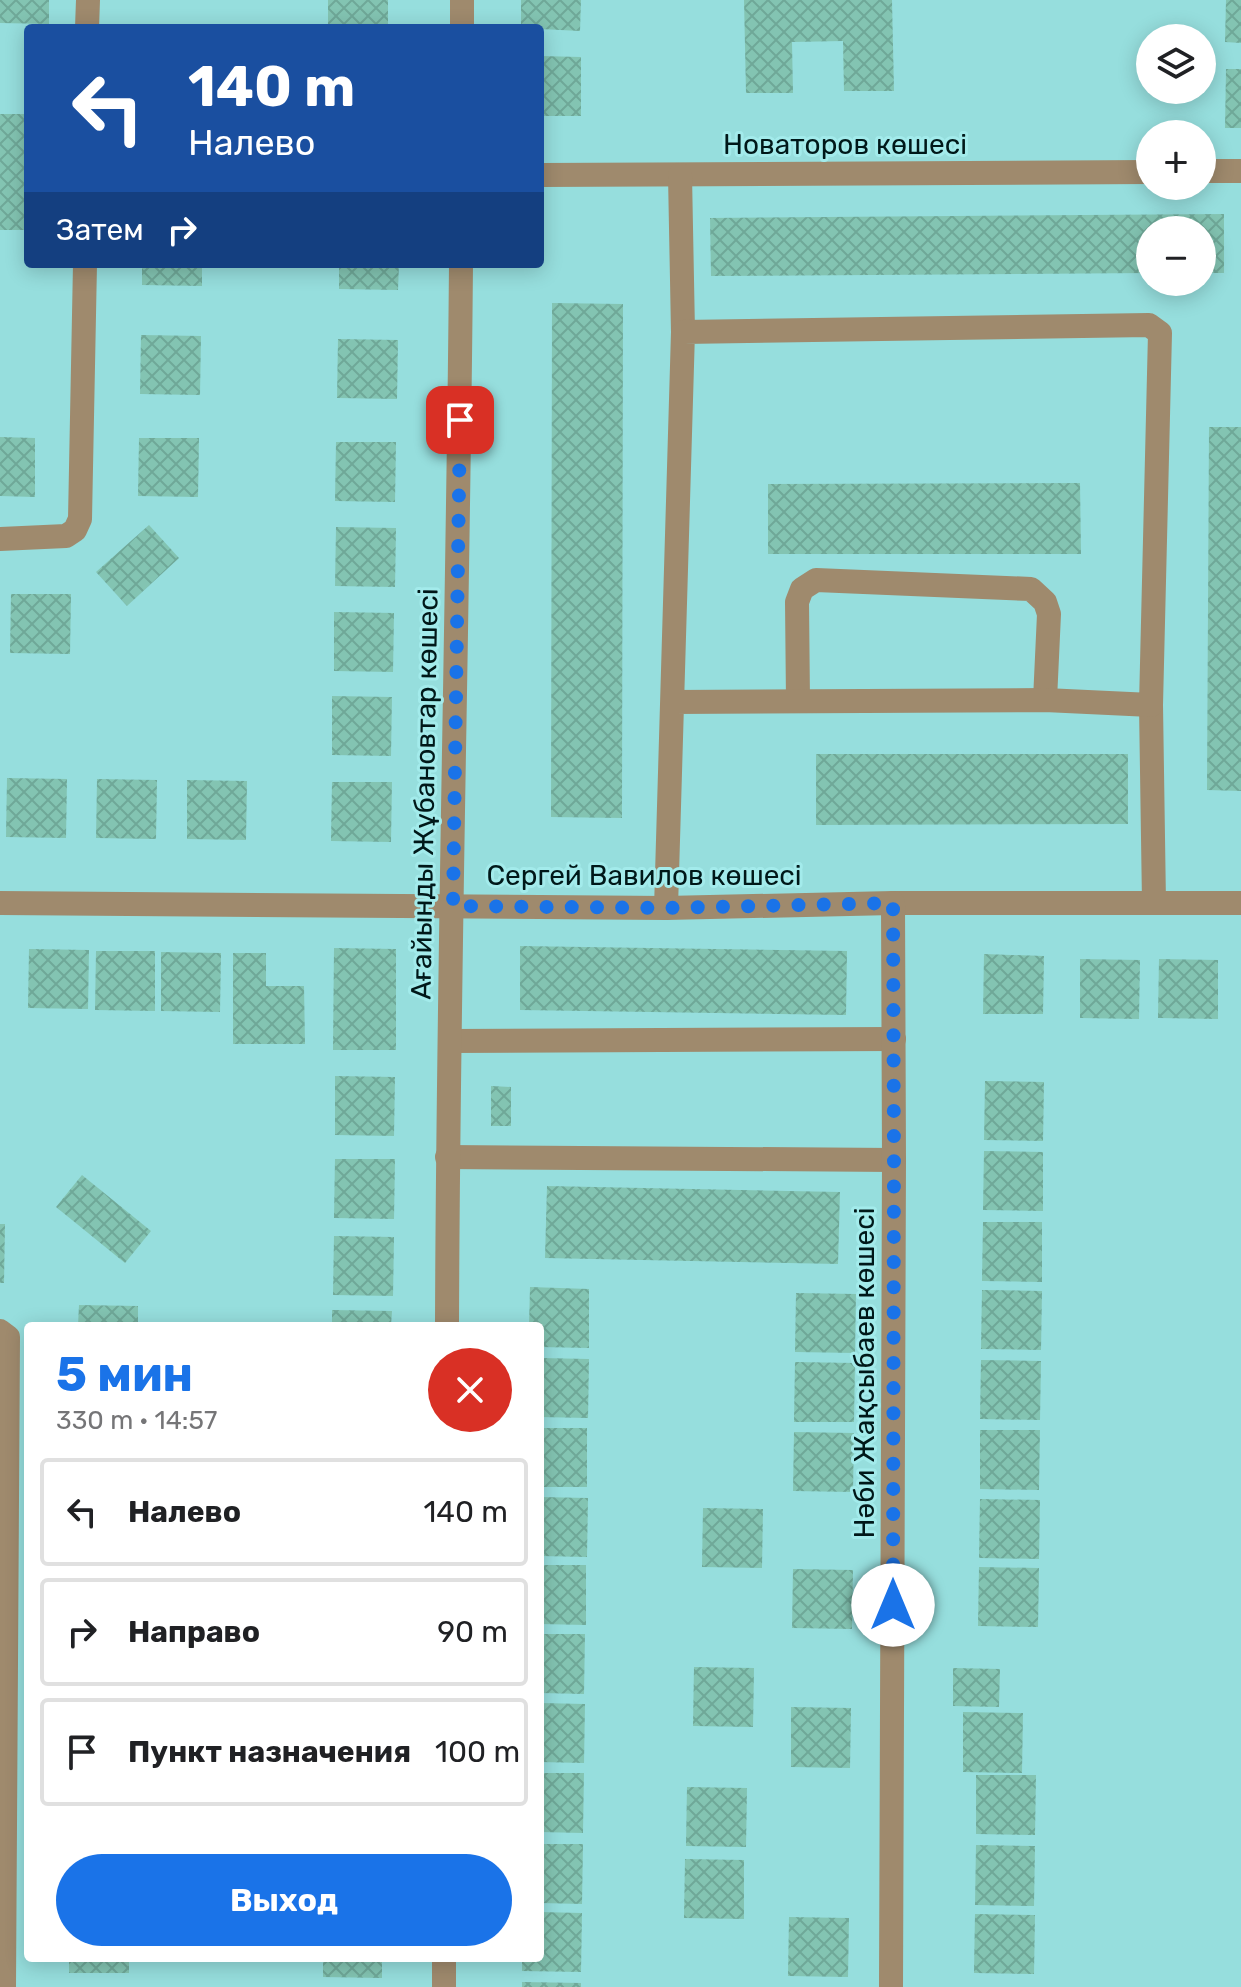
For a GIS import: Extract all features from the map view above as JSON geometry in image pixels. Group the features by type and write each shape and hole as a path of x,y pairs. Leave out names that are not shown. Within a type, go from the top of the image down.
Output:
{"street":[{"path":"87,24 88,0"},
{"path":"462,0 462,24"},
{"path":"1216,171 1241,171"},
{"name":"Новаторов көшесі","path":"544,175 1136,172"},
{"path":"666,908 683,332 680,175"},
{"path":"0,539 66,536 75,530 80,519 85,268"},
{"name":"Ағайынды Жұбановтар көшесі","path":"447,1322 461,268"},
{"path":"683,332 1149,325 1160,333 1151,705 1154,903"},
{"path":"798,701 797,602 802,589 816,580 1031,589 1045,602 1049,614 1045,700"},
{"path":"673,702 1045,700 1151,705"},
{"name":"Сергей Вавилов көшесі","path":"0,903 666,908 893,903 1241,903"},
{"name":"Нәби Жақсыбаев көшесі","path":"891,1987 893,903"},
{"path":"450,1041 894,1039"},
{"path":"447,1157 894,1160"},
{"path":"0,1331 8,1337 4,1987"},
{"path":"444,1962 444,1987"}],"building":[{"path":"0,0 49,0 49,24 0,23"},
{"path":"328,0 388,0 388,24 328,24"},
{"path":"521,0 581,0 580,31 544,29 544,24 521,24"},
{"path":"744,0 892,0 894,91 844,91 843,41 792,42 793,93 746,93"},
{"path":"1226,0 1241,0 1241,43 1225,42"},
{"path":"544,56 581,57 581,116 544,116"},
{"path":"1226,69 1241,69 1241,128 1225,128"},
{"path":"0,114 24,114 24,230 0,230"},
{"path":"1224,214 1224,273 1216,273 1216,216 1136,216 1136,273 711,276 710,218"},
{"path":"142,268 202,268 202,286 142,285"},
{"path":"339,268 399,268 398,290 339,289"},
{"path":"552,303 623,304 622,818 551,817"},
{"path":"141,335 201,336 200,395 140,394"},
{"path":"338,339 398,340 397,399 337,398"},
{"path":"1209,427 1241,427 1241,791 1207,790"},
{"path":"0,437 35,438 35,497 0,496"},
{"path":"139,438 199,438 198,497 138,496"},
{"path":"336,442 396,442 395,502 335,501"},
{"path":"1080,483 1081,554 768,554 768,484"},
{"path":"149,525 179,558 127,606 96,572"},
{"path":"336,527 396,528 395,587 335,586"},
{"path":"11,594 71,594 70,654 10,653"},
{"path":"334,612 394,613 393,672 334,671"},
{"path":"332,696 392,697 391,756 332,755"},
{"path":"816,754 1128,754 1128,824 816,825"},
{"path":"7,778 67,779 66,838 6,837"},
{"path":"97,779 157,780 156,839 96,838"},
{"path":"187,780 247,781 246,840 187,839"},
{"path":"332,782 392,782 391,842 331,841"},
{"path":"520,946 847,951 846,1015 520,1010"},
{"path":"334,948 396,949 396,1050 333,1050"},
{"path":"29,949 89,950 88,1009 28,1008"},
{"path":"96,951 155,951 155,1011 95,1010"},
{"path":"161,952 221,953 220,1012 161,1011"},
{"path":"233,953 266,953 266,986 304,986 305,1044 233,1044"},
{"path":"984,954 1044,956 1043,1014 983,1014"},
{"path":"1080,959 1140,960 1139,1019 1080,1018"},
{"path":"1159,959 1218,960 1218,1019 1158,1018"},
{"path":"335,1076 395,1077 394,1136 335,1135"},
{"path":"985,1081 1044,1082 1043,1141 984,1140"},
{"path":"491,1086 511,1087 511,1126 491,1126"},
{"path":"984,1151 1043,1152 1043,1211 983,1210"},
{"path":"335,1159 395,1159 394,1219 334,1218"},
{"path":"82,1175 151,1231 125,1263 56,1207"},
{"path":"547,1186 840,1192 838,1264 545,1258"},
{"path":"983,1222 1042,1222 1042,1282 982,1281"},
{"path":"0,1224 5,1224 4,1283 0,1283"},
{"path":"334,1236 394,1237 393,1296 333,1295"},
{"path":"530,1287 589,1289 589,1348 544,1347 544,1322 529,1322"},
{"path":"982,1290 1042,1291 1041,1350 981,1349"},
{"path":"796,1293 856,1294 855,1353 795,1352"},
{"path":"79,1305 138,1306 138,1322 78,1322"},
{"path":"332,1310 392,1311 391,1322 332,1322"},
{"path":"544,1358 589,1359 588,1418 544,1417"},
{"path":"981,1360 1041,1361 1040,1420 980,1419"},
{"path":"795,1362 855,1363 854,1422 794,1422"},
{"path":"544,1428 587,1428 587,1487 544,1487"},
{"path":"980,1430 1040,1430 1039,1490 980,1489"},
{"path":"794,1432 854,1433 853,1492 793,1491"},
{"path":"544,1497 588,1498 587,1557 544,1556"},
{"path":"980,1499 1040,1500 1039,1559 979,1558"},
{"path":"703,1508 763,1509 762,1568 702,1567"},
{"path":"544,1565 586,1565 586,1625 544,1624"},
{"path":"979,1567 1039,1568 1038,1627 978,1626"},
{"path":"793,1569 853,1570 852,1629 792,1628"},
{"path":"544,1634 585,1634 584,1694 544,1693"},
{"path":"694,1667 754,1668 753,1727 693,1726"},
{"path":"953,1668 1000,1669 999,1707 953,1706"},
{"path":"544,1703 585,1704 584,1763 544,1762"},
{"path":"791,1707 851,1708 850,1768 791,1767"},
{"path":"963,1712 1023,1713 1022,1773 963,1772"},
{"path":"544,1773 584,1773 583,1833 544,1832"},
{"path":"976,1775 1036,1775 1035,1835 976,1834"},
{"path":"687,1787 747,1788 746,1847 686,1846"},
{"path":"544,1844 583,1844 582,1904 544,1903"},
{"path":"976,1845 1035,1846 1034,1906 975,1905"},
{"path":"685,1859 744,1860 744,1919 684,1918"},
{"path":"544,1912 582,1913 581,1972 522,1971 522,1962 544,1962"},
{"path":"975,1914 1035,1915 1034,1974 974,1973"},
{"path":"789,1917 849,1918 848,1977 788,1976"},
{"path":"69,1962 129,1962 129,1973 69,1973"},
{"path":"323,1962 382,1962 382,1978 323,1977"},
{"path":"522,1982 581,1983 581,1987 522,1987"}],"route":[{"path":"460,420 453,906 666,908 893,903 893,1605"}]}
